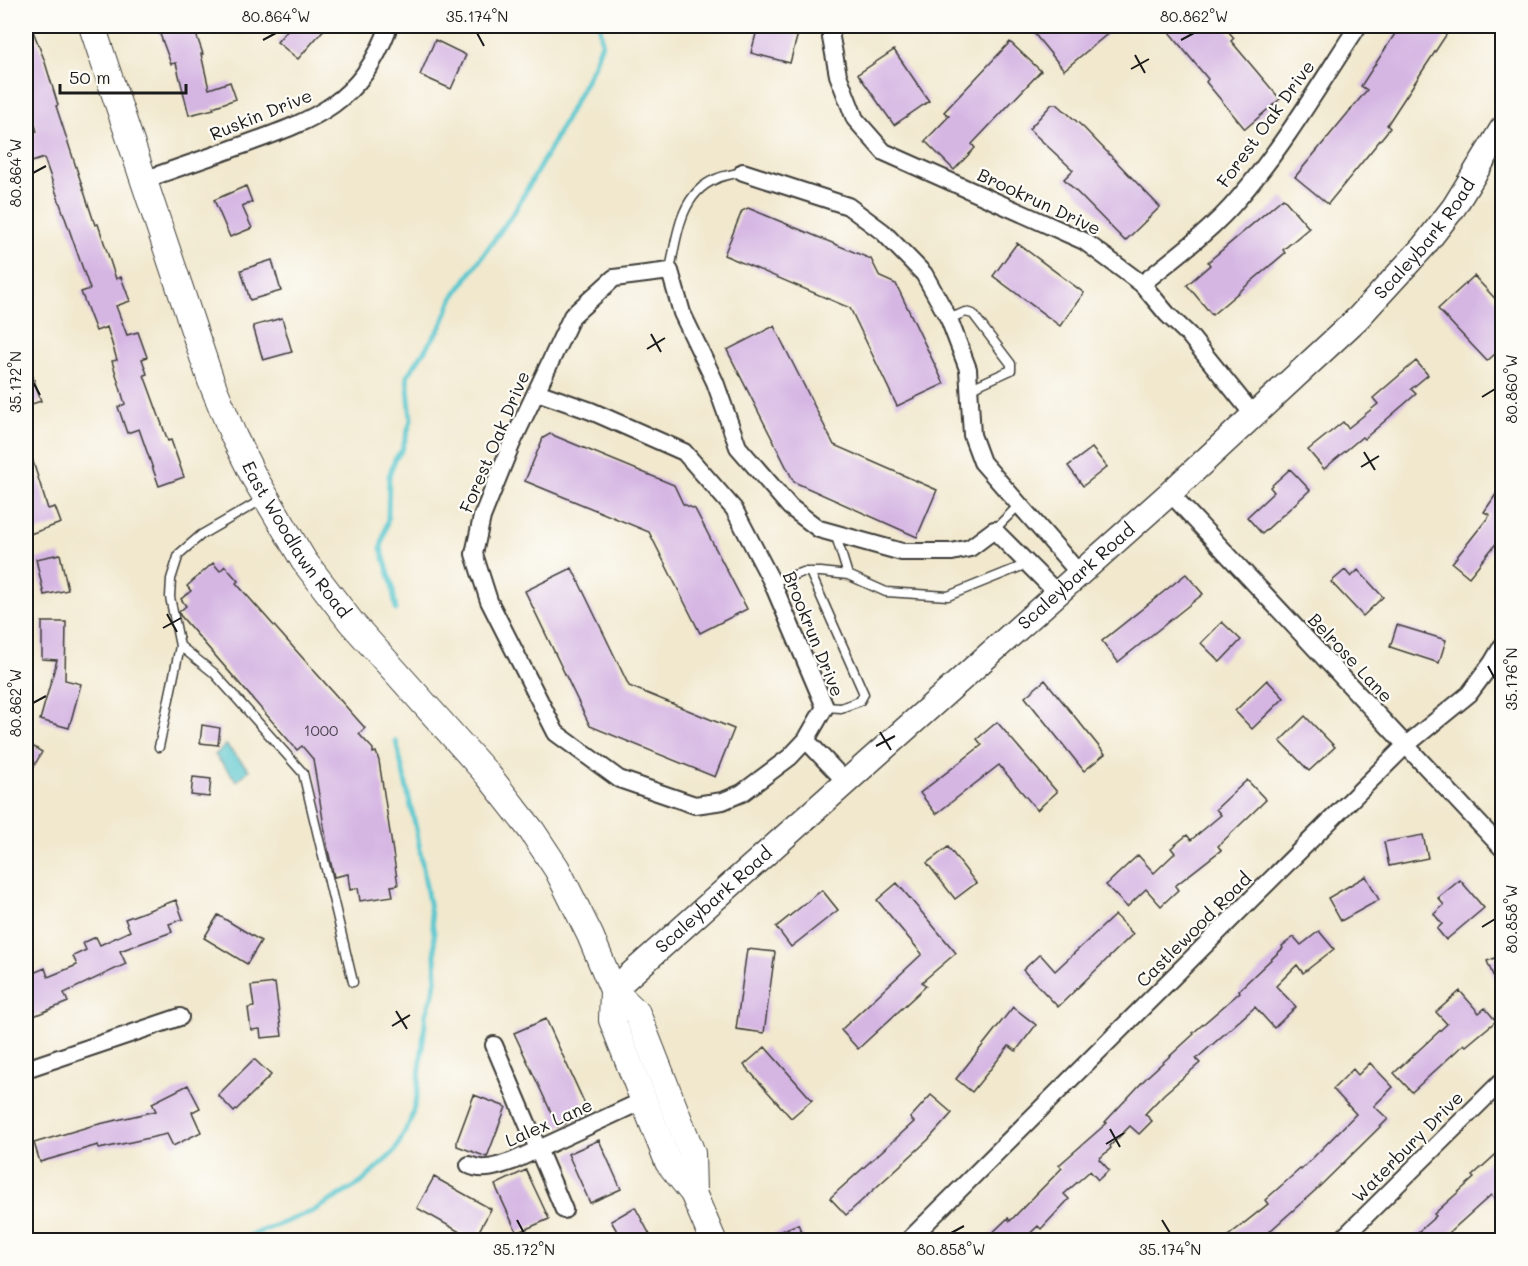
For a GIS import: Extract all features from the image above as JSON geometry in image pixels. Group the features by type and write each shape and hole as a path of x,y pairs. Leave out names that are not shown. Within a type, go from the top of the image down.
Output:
{"main road":[{"name":"East Woodlawn Road","path":"92,26 211,381 234,437 265,498 304,561 351,622 449,728 532,831 556,869 578,909 613,990 637,1013 692,1153 693,1193"},
{"name":"East Woodlawn Road","path":"613,990 612,1020 642,1101 668,1162 693,1193 713,1240"}],"street":[{"name":"Ruskin Drive","path":"144,180 317,116 338,102 356,85 378,53 389,26"},
{"name":"Brookrun Drive","path":"831,26 838,75 855,119 884,152 1084,241 1143,284 1167,314 1189,335 1255,415"},
{"name":"Forest Oak Drive","path":"1143,284 1193,242 1238,199 1287,135 1358,26"},
{"name":"Scaleybark Road","path":"613,990 1170,493 1358,318 1403,271 1454,207 1503,129"},
{"path":"743,172 848,206 883,232 924,274 949,319 968,369 972,435 982,462 1079,573"},
{"name":"Forest Oak Drive","path":"670,271 614,278 572,315 511,445 482,517 474,554 489,601 556,733 619,778 696,805 723,801 742,793 790,757 806,740"},
{"path":"670,271 682,313 715,382 738,447 790,507 819,529 902,552 952,552 970,548 994,530 1057,593"},
{"name":"Brookrun Drive","path":"537,392 591,411 684,452 734,510 772,582 825,707 806,740"},
{"name":"Belrose Lane","path":"1170,493 1503,848"},
{"name":"Castlewood Road","path":"909,1240 1405,746 1469,694 1503,646"},
{"path":"806,740 845,782"},
{"path":"26,1069 180,1017"},
{"path":"494,1045 564,1210"},
{"name":"Waterbury Drive","path":"1341,1240 1503,1081"},
{"name":"Lalex Lane","path":"470,1164 476,1168 495,1167 642,1101"}],"lane":[{"path":"670,271 685,207 697,191 715,179 743,172"},
{"path":"949,319 966,312 974,314 1011,363 1011,370 969,388"},
{"path":"159,747 180,646 170,597 171,579 179,554 201,535 265,498"},
{"path":"994,530 1019,505"},
{"path":"835,533 848,574"},
{"path":"772,582 804,572 848,574 886,592 948,596 1028,564"},
{"path":"810,572 864,694 860,701 841,708 825,707"},
{"path":"180,646 214,673 303,773 353,982"}],"water":[{"path":"226,745 249,770 237,781 215,755"}],"building":[{"path":"26,26 31,26 44,59 58,105 56,106 95,225 98,224 116,279 121,277 130,301 116,306 127,335 138,332 147,357 142,359 147,374 144,375 184,477 159,486 139,429 127,433 118,407 125,404 112,361 117,360 107,327 96,331 81,292 90,289 44,158 26,164 26,136 37,132 26,94"},
{"path":"157,26 184,26 186,31 194,28 203,54 201,54 209,89 230,82 236,99 213,107 214,109 189,115 176,63 171,64"},
{"path":"291,26 327,26 298,59 277,42"},
{"path":"758,26 800,26 790,63 751,53"},
{"path":"1028,26 1117,26 1064,70"},
{"path":"1164,26 1224,26 1234,38 1231,41 1280,99 1245,129 1206,82 1208,79"},
{"path":"1400,26 1452,26 1387,125 1390,128 1328,204 1295,177 1367,90 1361,86"},
{"path":"435,40 466,55 451,89 420,75"},
{"path":"1010,42 1041,71 972,144 975,148 954,170 925,141 949,116 944,112"},
{"path":"894,50 929,101 894,125 858,74"},
{"path":"1052,104 1057,104 1084,128 1160,207 1125,241 1064,179 1073,170 1029,129"},
{"path":"246,186 252,202 242,206 252,228 230,237 214,200"},
{"path":"1283,198 1309,228 1283,250 1285,253 1212,315 1187,285 1210,265 1208,262"},
{"path":"748,208 871,259 880,277 896,284 944,384 897,406 850,308 724,255 742,211"},
{"path":"1017,243 1084,293 1060,326 993,276"},
{"path":"272,260 281,291 250,300 241,270"},
{"path":"1474,276 1503,307 1503,347 1487,361 1438,309"},
{"path":"282,318 292,352 263,360 253,326"},
{"path":"774,326 834,445 937,490 917,537 794,482 727,350"},
{"path":"1416,361 1428,375 1411,389 1416,394 1364,439 1362,437 1324,469 1308,450 1343,422 1348,428 1378,404 1373,398"},
{"path":"26,362 28,362 41,401 26,406"},
{"path":"550,434 674,485 683,504 695,509 747,609 700,633 649,532 525,481 543,438"},
{"path":"1092,448 1107,467 1083,486 1068,466"},
{"path":"26,449 29,449 48,509 55,507 61,523 30,534 26,519"},
{"path":"1290,469 1310,490 1262,534 1247,517 1274,492 1270,487"},
{"path":"1503,484 1503,535 1469,577 1452,563 1490,515 1484,512"},
{"path":"60,554 68,590 44,595 36,559"},
{"path":"213,563 220,571 225,566 238,581 236,583 365,728 359,734 373,749 373,753 376,752 379,761 398,885 391,886 393,896 360,901 358,888 350,890 348,874 334,877 313,759 302,746 297,750 180,615 179,612 186,606 181,599 191,591 187,586"},
{"path":"572,568 629,686 734,729 715,777 590,726 525,591"},
{"path":"1345,570 1351,577 1358,570 1383,597 1363,616 1331,582"},
{"path":"1186,574 1203,594 1118,662 1102,641"},
{"path":"42,622 66,622 65,680 81,684 69,728 40,720 57,660 42,659"},
{"path":"1222,622 1241,640 1220,662 1201,643"},
{"path":"1397,625 1446,640 1439,663 1390,647"},
{"path":"1045,680 1105,754 1084,771 1025,697"},
{"path":"1267,680 1284,698 1252,729 1235,711"},
{"path":"1305,716 1335,747 1309,771 1280,741"},
{"path":"997,722 1057,792 1037,810 999,765 936,814 920,793 982,745 977,739"},
{"path":"202,725 220,728 218,745 200,743"},
{"path":"26,742 42,752 26,780"},
{"path":"193,777 211,779 209,797 191,795"},
{"path":"1247,780 1266,800 1218,846 1221,850 1175,886 1178,890 1161,906 1146,889 1127,907 1106,885 1138,855 1154,873 1175,853 1171,848 1187,835 1191,840 1221,815 1216,809"},
{"path":"1423,835 1428,858 1389,866 1384,842"},
{"path":"948,847 976,883 955,899 927,863"},
{"path":"1366,876 1379,900 1341,921 1328,898"},
{"path":"1460,880 1484,908 1446,940 1437,929 1442,924 1434,914 1444,905 1438,898"},
{"path":"897,883 956,953 922,982 926,986 858,1049 841,1030 922,954 877,900"},
{"path":"822,890 838,910 791,947 776,927"},
{"path":"176,900 183,919 169,924 172,932 120,951 126,964 64,993 68,1002 29,1018 26,1009 26,976 45,968 48,977 77,965 73,956 86,950 83,943 96,937 100,945 130,931 125,919"},
{"path":"218,915 261,941 247,964 204,938"},
{"path":"1115,915 1133,934 1058,1007 1023,970 1040,954 1055,971"},
{"path":"1319,931 1334,949 1303,973 1297,965 1276,986 1296,1007 1274,1028 1255,1007 1196,1059 1200,1063 1145,1114 1152,1121 1139,1134 1130,1126 1110,1146 1111,1148 1099,1159 1109,1170 1098,1180 1090,1171 1064,1194 1069,1199 1041,1229 1038,1226 1023,1240 985,1240 1008,1218 1010,1221 1062,1168 1059,1165 1107,1123 1105,1122 1148,1076 1240,992 1239,990 1283,948 1282,946 1294,937 1301,945"},
{"path":"747,949 775,952 764,1033 736,1029"},
{"path":"1503,955 1503,997 1502,997 1487,961"},
{"path":"275,983 282,1036 261,1038 260,1029 251,1030 248,1008 254,1007 251,986"},
{"path":"1460,991 1479,1013 1485,1008 1496,1021 1466,1046 1464,1044 1412,1092 1394,1073 1447,1024 1436,1012"},
{"path":"1013,1007 1036,1025 1016,1051 1009,1046 972,1092 956,1079"},
{"path":"546,1019 589,1113 558,1127 514,1033"},
{"path":"765,1047 812,1100 791,1118 744,1065"},
{"path":"254,1059 271,1075 234,1112 218,1095"},
{"path":"1370,1063 1393,1087 1374,1106 1388,1119 1318,1188 1270,1231 1273,1234 1265,1240 1223,1240 1268,1204 1265,1200 1301,1170 1356,1114 1333,1089 1353,1069 1358,1075"},
{"path":"188,1085 200,1108 192,1112 201,1132 173,1146 167,1134 99,1149 98,1145 40,1162 34,1143 91,1126 156,1111 152,1103"},
{"path":"474,1095 506,1107 487,1157 457,1146"},
{"path":"931,1095 952,1113 928,1140 846,1215 830,1198 914,1122 910,1118"},
{"path":"599,1140 621,1189 590,1203 568,1154"},
{"path":"1503,1148 1503,1206 1491,1195 1441,1240 1409,1240 1436,1216 1434,1214"},
{"path":"526,1170 549,1219 517,1233 495,1185"},
{"path":"434,1177 491,1209 474,1240 417,1208"},
{"path":"635,1207 650,1235 641,1240 622,1240 611,1221"},
{"path":"798,1224 805,1240 759,1240"}],"waterway":[{"path":"396,610 392,584 381,548 388,518 389,476 395,459 402,450 411,420 407,376 442,325 452,299 514,212 552,145 593,67 602,43 600,26"},
{"path":"239,1240 313,1211 361,1183 394,1152 410,1122 417,1096 426,1014 436,978 434,933 417,833 396,741"}]}
